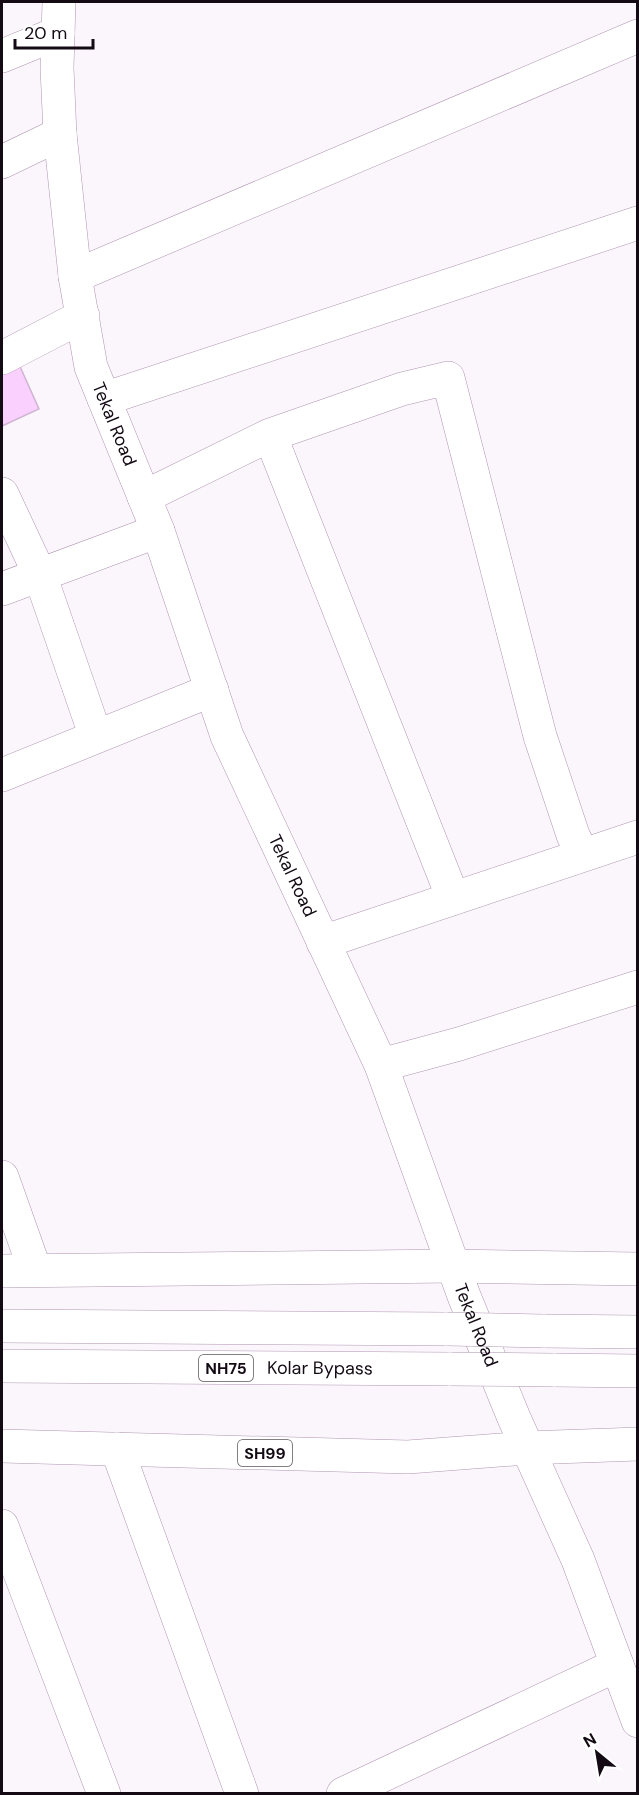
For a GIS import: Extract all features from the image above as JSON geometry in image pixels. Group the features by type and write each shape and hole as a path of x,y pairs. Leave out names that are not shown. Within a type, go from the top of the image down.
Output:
{"main road":[{"name":"Tekal Road","path":"59,2 57,68 60,135 75,276 91,367 158,531 227,736 381,1065 453,1266 528,1448 578,1560 638,1722"},
{"path":"2,56 58,33"},
{"path":"75,276 638,36"},
{"path":"2,162 60,135"},
{"path":"104,399 638,223"},
{"path":"2,358 83,316"},
{"path":"144,497 270,435 402,389 448,378 540,736 573,835 582,854"},
{"path":"270,435 453,898"},
{"path":"2,494 40,575 96,737"},
{"path":"2,589 158,531"},
{"path":"2,775 212,690"},
{"path":"323,942 638,837"},
{"path":"381,1065 459,1044 638,987"},
{"path":"2,1177 35,1270"},
{"path":"2,1271 453,1266 638,1269"},
{"path":"2,1326 638,1332"},
{"name":"Kolar Bypass","path":"2,1366 638,1371"},
{"path":"528,1448 638,1444"},
{"name":"SH99","path":"2,1446 408,1457 528,1448"},
{"path":"117,1449 242,1794"},
{"path":"2,1526 104,1794"},
{"path":"343,1794 617,1665"}],"building":[{"path":"18,362 39,409 2,426 2,369"}]}
